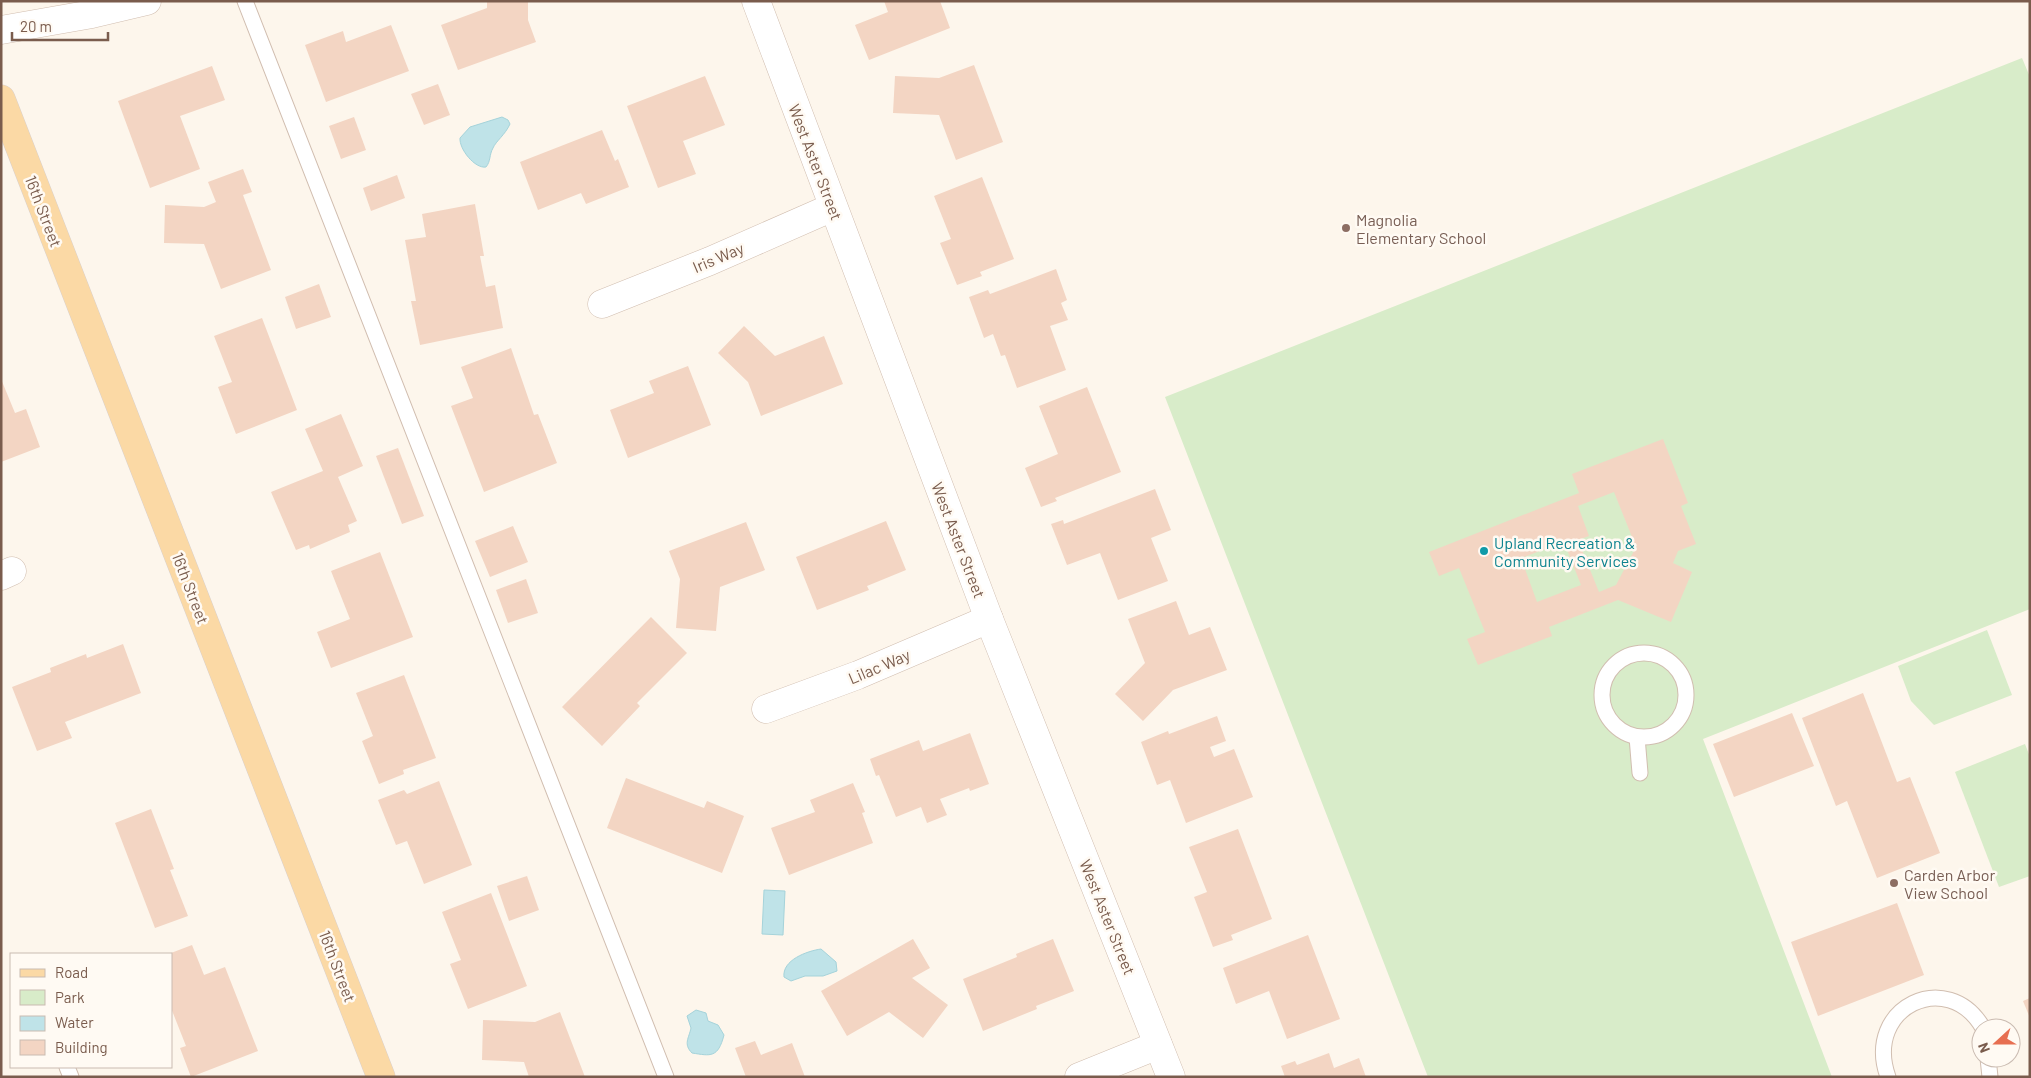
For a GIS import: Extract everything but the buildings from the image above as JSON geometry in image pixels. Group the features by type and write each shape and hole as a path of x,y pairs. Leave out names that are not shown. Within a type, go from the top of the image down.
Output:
{"main road":[{"name":"16th Street","path":"1,99 381,1077"}],"street":[{"path":"1,30 92,14 147,1"},
{"name":"West Aster Street","path":"756,1 989,619 1170,1077"},
{"name":"Iris Way","path":"602,304 710,261 833,207"},
{"name":"Lilac Way","path":"766,709 858,675 989,619"},
{"path":"1079,1077 1158,1045"}],"lane":[{"path":"245,1 666,1077"},
{"path":"1642,652 1656,654 1668,660 1684,680 1686,695 1684,710 1677,722 1666,732 1652,737 1638,737 1624,732 1612,723 1605,711 1602,698 1603,684 1608,672 1623,659 1642,652"},
{"path":"1638,737 1640,773"},
{"path":"1888,1075 1882,1057 1884,1040 1890,1024 1901,1010 1916,1002 1932,998 1949,1000 1965,1006 1978,1018"}],"green space":[{"path":"2022,58 2030,77 2030,609 1703,739 1832,1077 1428,1077 1165,397"},
{"path":"1987,630 2012,695 1934,725 1911,701 1898,666"},
{"path":"2025,744 2030,757 2030,876 1999,887 1955,772"}],"water":[{"path":"502,117 508,120 510,124 494,145 486,167 477,165 465,153 460,138 470,127"},
{"path":"764,890 785,891 783,935 762,934"},
{"path":"821,949 836,962 837,971 823,976 805,976 791,981 784,977 784,971 787,966 796,957"},
{"path":"696,1010 706,1013 708,1021 718,1025 724,1035 719,1048 713,1054 692,1053 689,1050 687,1041 691,1028 687,1016"}],"place":[{"name":"Magnolia Elementary School","path":"1346,228"},
{"name":"Upland Recreation & Community Services","path":"1484,551"},
{"name":"Carden Arbor View School","path":"1894,883"}]}
